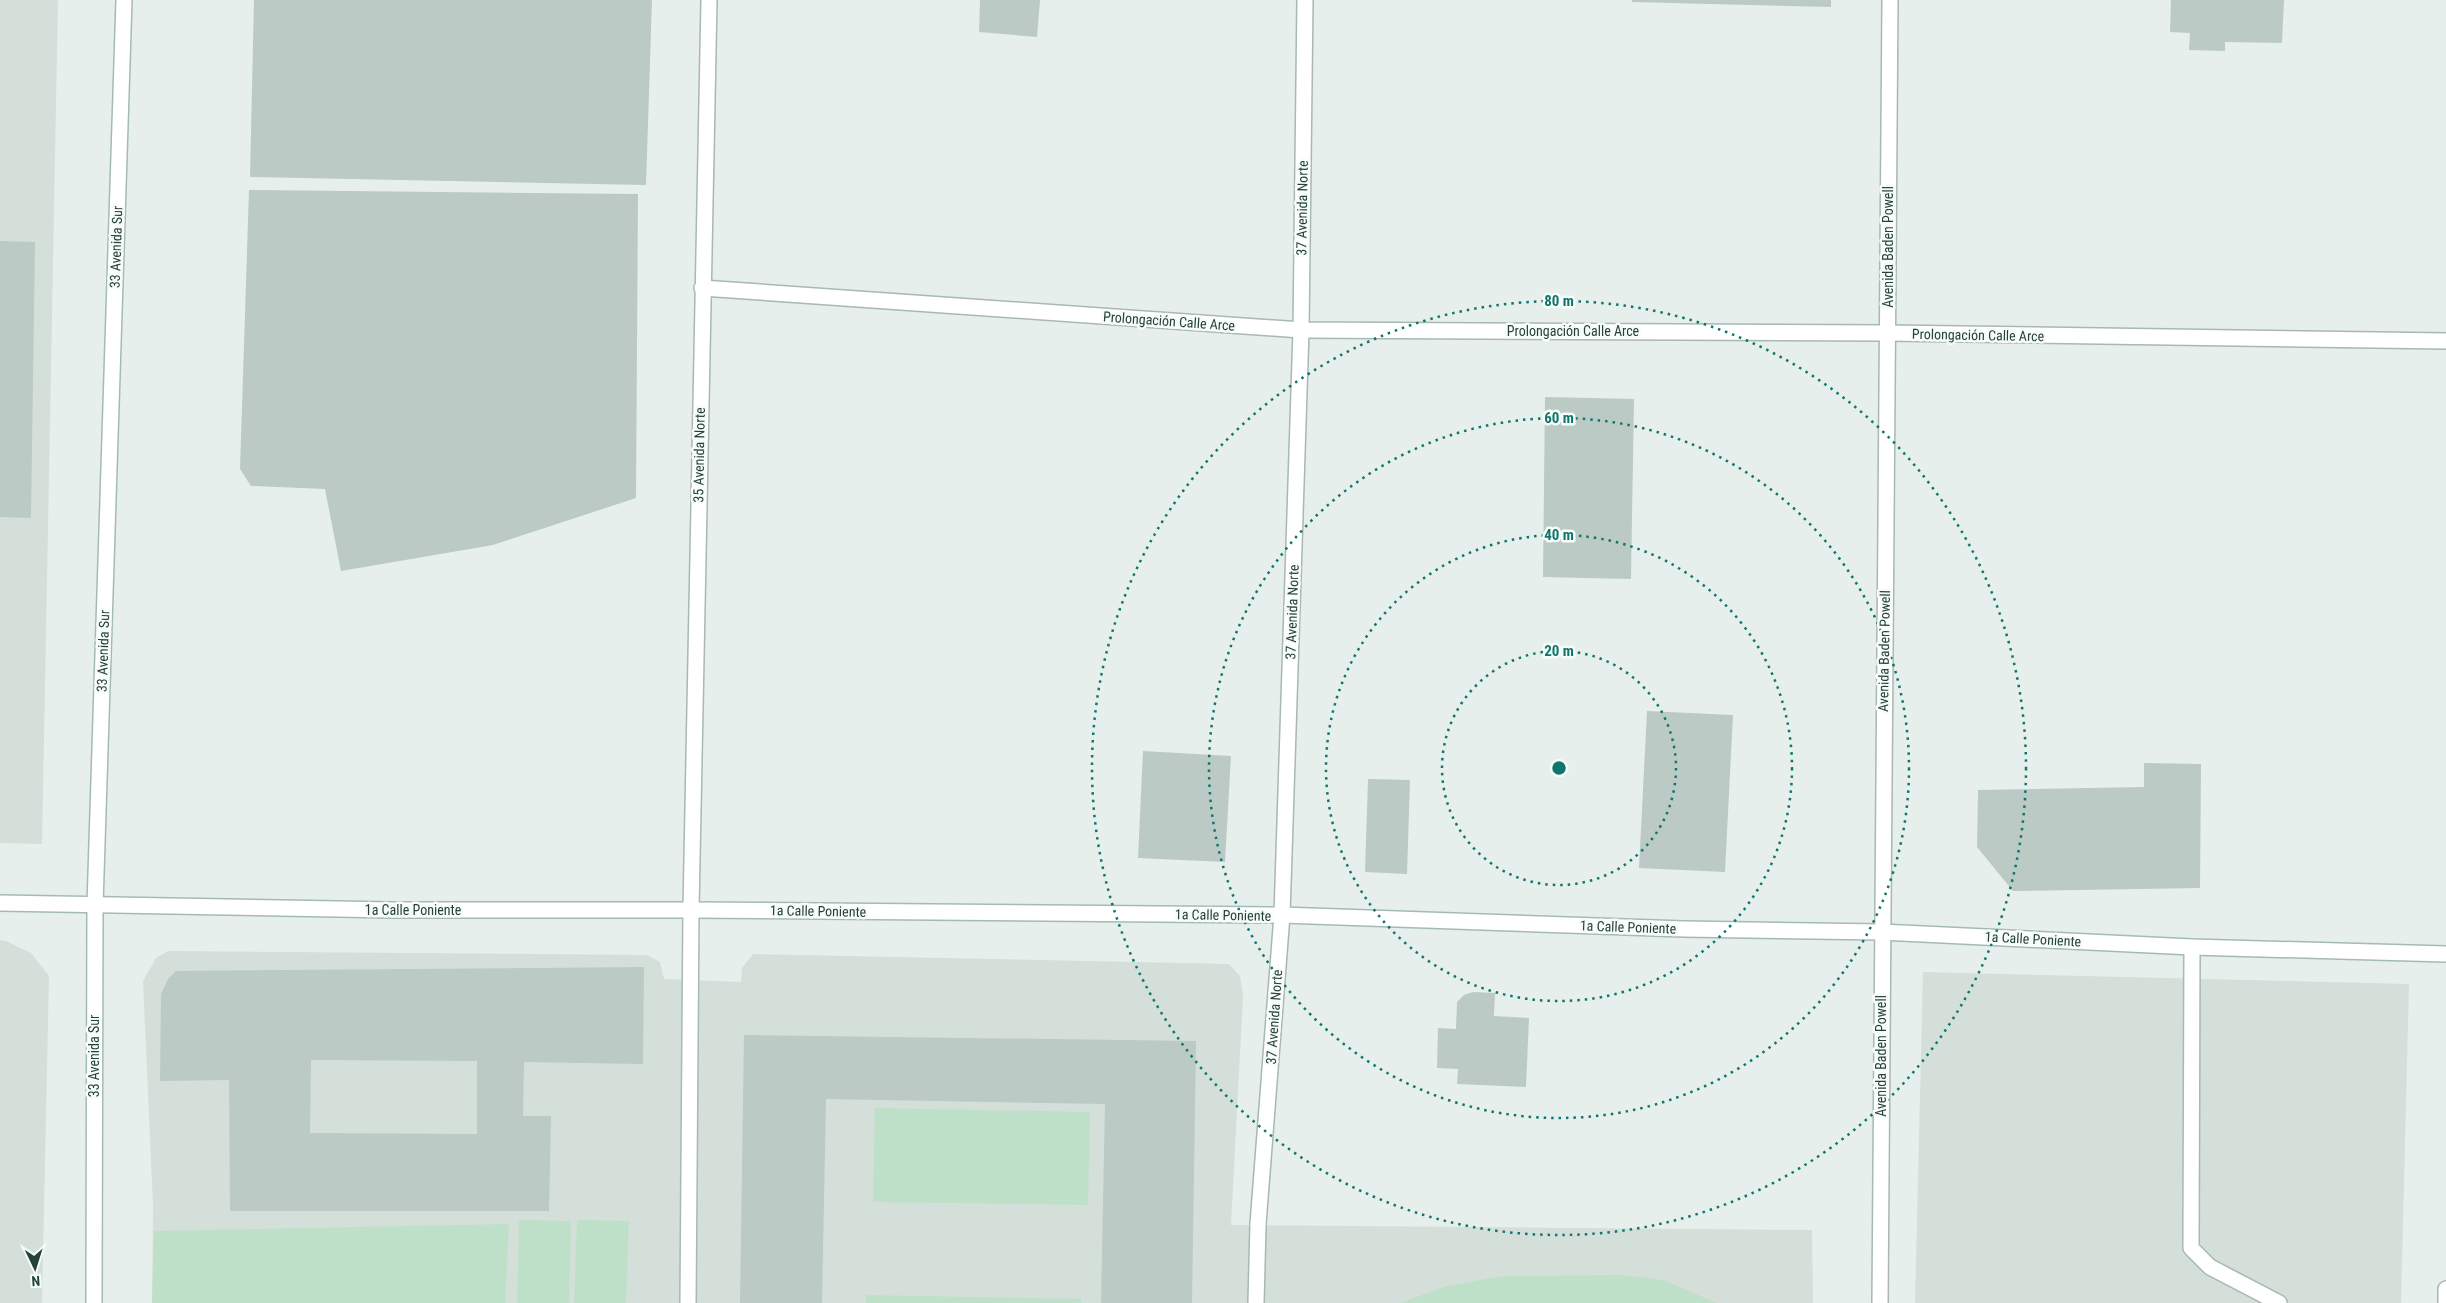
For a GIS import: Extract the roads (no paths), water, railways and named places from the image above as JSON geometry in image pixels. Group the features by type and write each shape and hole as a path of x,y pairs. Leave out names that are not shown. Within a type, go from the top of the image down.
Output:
{"street":[{"name":"33 Avenida Sur","path":"94,1303 95,905 124,0"},
{"name":"35 Avenida Norte","path":"688,1303 691,910 709,0"},
{"name":"37 Avenida Norte","path":"1256,1303 1258,1224 1282,915 1301,330 1305,0"},
{"name":"Avenida Baden Powell","path":"1880,1303 1881,932 1890,0"},
{"name":"Prolongación Calle Arce","path":"702,288 1301,330 1887,333 2446,341"},
{"name":"1a Calle Poniente","path":"0,903 392,910 691,910 1282,915 1684,929 1881,932 2192,947 2446,954"},
{"path":"2192,947 2191,1248 2210,1267 2279,1303"},
{"path":"2446,1289 2446,1303"}]}
